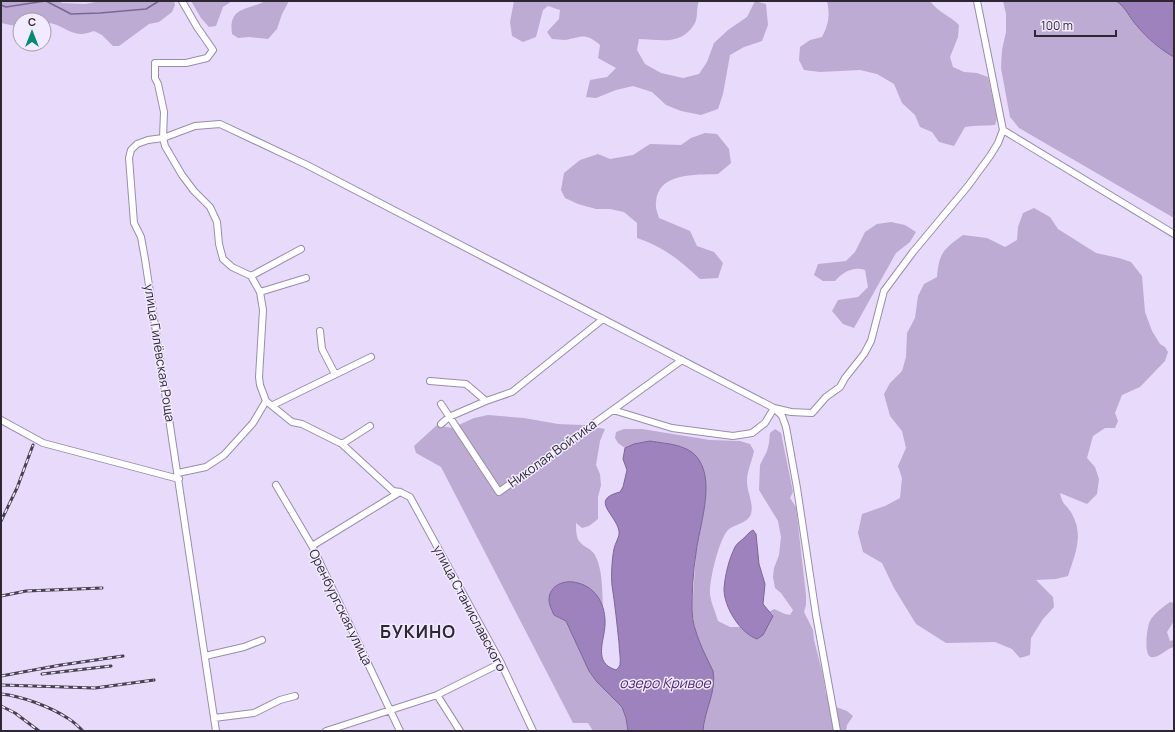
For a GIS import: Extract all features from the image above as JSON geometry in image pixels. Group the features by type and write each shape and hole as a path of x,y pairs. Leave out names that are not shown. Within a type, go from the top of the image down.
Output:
{"street":[{"path":"1,420 43,443 178,476 206,467 224,456 253,423 266,400 260,385 263,310 260,292 252,276 232,268 223,259 216,222 210,207 194,191 182,175 163,138 164,112 158,84 155,78 155,64 186,63 207,58 213,50 182,1"},
{"path":"774,408 791,412 812,413 826,397 840,387 845,378 864,354 871,341 884,291 913,252 968,186 998,143 1003,130 977,1"},
{"name":"улица Гилёвская Роща","path":"216,731 145,259 141,237 134,223 129,167 131,150 137,144 148,140 163,138 195,126 220,124 314,168 774,408"},
{"path":"1003,130 1174,234"},
{"path":"252,276 301,249"},
{"path":"260,292 306,278"},
{"path":"441,424 450,417 486,401 512,392 603,319"},
{"path":"320,331 322,349 335,374"},
{"path":"273,406 371,357"},
{"path":"613,410 682,360"},
{"path":"430,381 466,384 486,401"},
{"name":"улица Станиславского","path":"266,400 292,422 302,424 342,444 393,492 400,492 410,497 501,663 533,731"},
{"name":"Николая Войтика","path":"441,404 499,492 613,410"},
{"path":"613,410 672,428 733,436 752,433 765,423 774,408"},
{"path":"774,408 782,416 786,427 837,731"},
{"path":"342,444 370,426"},
{"name":"Оренбургская улица","path":"276,485 312,546 400,731"},
{"path":"312,546 400,492"},
{"path":"205,656 244,647 262,640"},
{"path":"326,731 437,695 501,663"},
{"path":"437,695 460,731"},
{"path":"214,718 254,713 280,700 295,696"}],"shaded area":[{"path":"1,1 59,1 62,3 85,4 101,1 174,1 175,5 172,12 159,22 149,24 119,46 113,46 102,35 94,31 83,34 76,33 52,24 52,12 12,12 12,25 1,23"},
{"path":"191,1 232,1 223,7 216,26 209,27 201,18"},
{"path":"265,1 289,1 282,14 277,29 268,39 249,37 238,38 232,34 233,18 236,14"},
{"path":"514,1 699,1 695,23 683,36 670,40 639,39 637,50 645,64 661,73 683,78 699,74 707,62 714,43 728,30 747,17 755,1 766,4 768,25 762,41 744,47 730,55 723,94 718,109 701,115 681,111 666,105 652,92 633,86 616,90 596,98 586,97 590,80 607,77 616,68 598,58 600,45 591,38 583,36 565,40 552,39 547,32 559,19 560,10 548,6 543,10 536,37 523,42 512,36 510,22"},
{"path":"827,1 930,1 959,25 958,37 950,57 953,67 964,72 977,73 988,77 997,119 995,125 965,127 954,146 939,142 932,132 920,127 915,115 902,103 894,84 877,74 860,70 820,72 804,70 799,60 800,47 810,40 822,37 828,19"},
{"path":"1003,1 1116,1 1123,6 1135,24 1146,35 1159,47 1174,57 1174,218 1019,128 1010,117 1001,68 1002,50 1006,32 1006,14"},
{"path":"705,133 717,134 729,149 731,163 718,174 689,175 670,180 658,193 656,207 659,218 690,231 697,246 714,252 723,263 718,278 700,279 671,255 655,245 637,238 637,223 624,212 610,209 596,209 578,204 565,198 561,190 564,173 580,160 598,154 610,159 633,155 650,144 681,145 691,138"},
{"path":"1034,208 1050,217 1058,229 1096,253 1131,262 1142,276 1145,312 1152,331 1160,344 1165,347 1168,352 1165,361 1140,387 1122,395 1115,413 1118,421 1115,428 1105,428 1093,436 1087,458 1095,467 1099,479 1097,494 1087,504 1060,493 1062,501 1076,522 1078,537 1076,553 1068,576 1056,579 1036,580 1053,597 1054,607 1043,619 1031,638 1030,655 1020,658 1012,649 995,642 946,643 916,624 894,588 882,563 863,552 858,533 862,514 885,506 900,498 902,478 898,466 906,448 902,431 890,416 884,394 890,383 902,371 906,357 907,333 915,318 918,296 924,284 937,277 941,256 951,244 963,235 987,238 1005,247 1017,240 1018,227 1023,213"},
{"path":"891,222 905,225 916,232 910,242 896,253 854,328 843,324 832,311 838,300 858,297 868,287 865,270 852,269 841,275 835,281 823,281 814,275 818,264 846,261 855,252 865,232 877,224"},
{"path":"488,415 524,418 558,424 582,425 605,429 600,441 596,465 600,474 601,485 598,497 598,519 589,526 582,528 576,523 578,539 595,555 598,561 602,581 603,607 597,596 554,615 566,620 589,671 597,682 622,707 626,718 628,731 593,731 588,723 573,723 441,467 416,453 414,446 437,425 452,428 474,418"},
{"path":"624,429 642,429 710,440 740,441 750,444 754,451 747,481 752,506 751,514 747,520 728,530 721,542 715,560 710,588 711,601 718,621 730,627 742,627 747,633 773,614 769,612 774,609 790,615 793,610 781,593 775,588 773,577 774,568 779,555 781,537 778,521 759,490 760,465 767,451 770,433 775,429 781,433 793,492 790,498 796,507 806,595 804,612 813,630 826,694 836,707 847,711 853,716 847,725 846,731 703,731 714,677 697,637 692,612 696,552 705,497 683,447 661,442 646,442 625,448 618,443 615,438 616,432"},
{"path":"1170,602 1174,603 1174,621 1167,632 1170,641 1174,640 1174,647 1157,656 1151,657 1147,651 1146,645 1147,633 1151,619 1157,612"}],"water":[{"path":"1116,1 1174,1 1174,57 1159,47 1146,35 1135,24 1123,6"},
{"name":"озеро Кривое","path":"650,441 670,444 690,451 699,460 704,470 706,481 705,506 694,567 692,604 694,627 713,671 714,678 712,694 703,731 628,731 626,718 622,707 597,682 589,671 566,621 554,615 549,602 552,590 559,584 568,582 585,585 595,593 602,605 605,618 602,657 604,662 609,667 616,670 620,665 620,660 612,572 613,553 619,536 619,531 605,503 606,499 611,495 620,492 623,487 627,470 623,459 625,448 634,444"},
{"path":"753,530 756,534 759,564 765,584 763,604 773,616 763,635 757,639 745,631 734,618 727,604 724,589 725,578 735,547"}],"waterway":[{"path":"1,5 6,7 45,1"},
{"path":"46,1 71,14 146,9 159,1"}],"railway":[{"path":"1,521 17,488 33,445"},
{"path":"1,596 26,591 102,588"},
{"path":"1,676 123,656"},
{"path":"42,674 111,666"},
{"path":"1,685 95,688 154,680"},
{"path":"1,694 18,697 45,706 71,720 83,731"},
{"path":"1,706 15,713 39,731"}],"district":[{"name":"БУКИНО","path":"418,631"}]}
